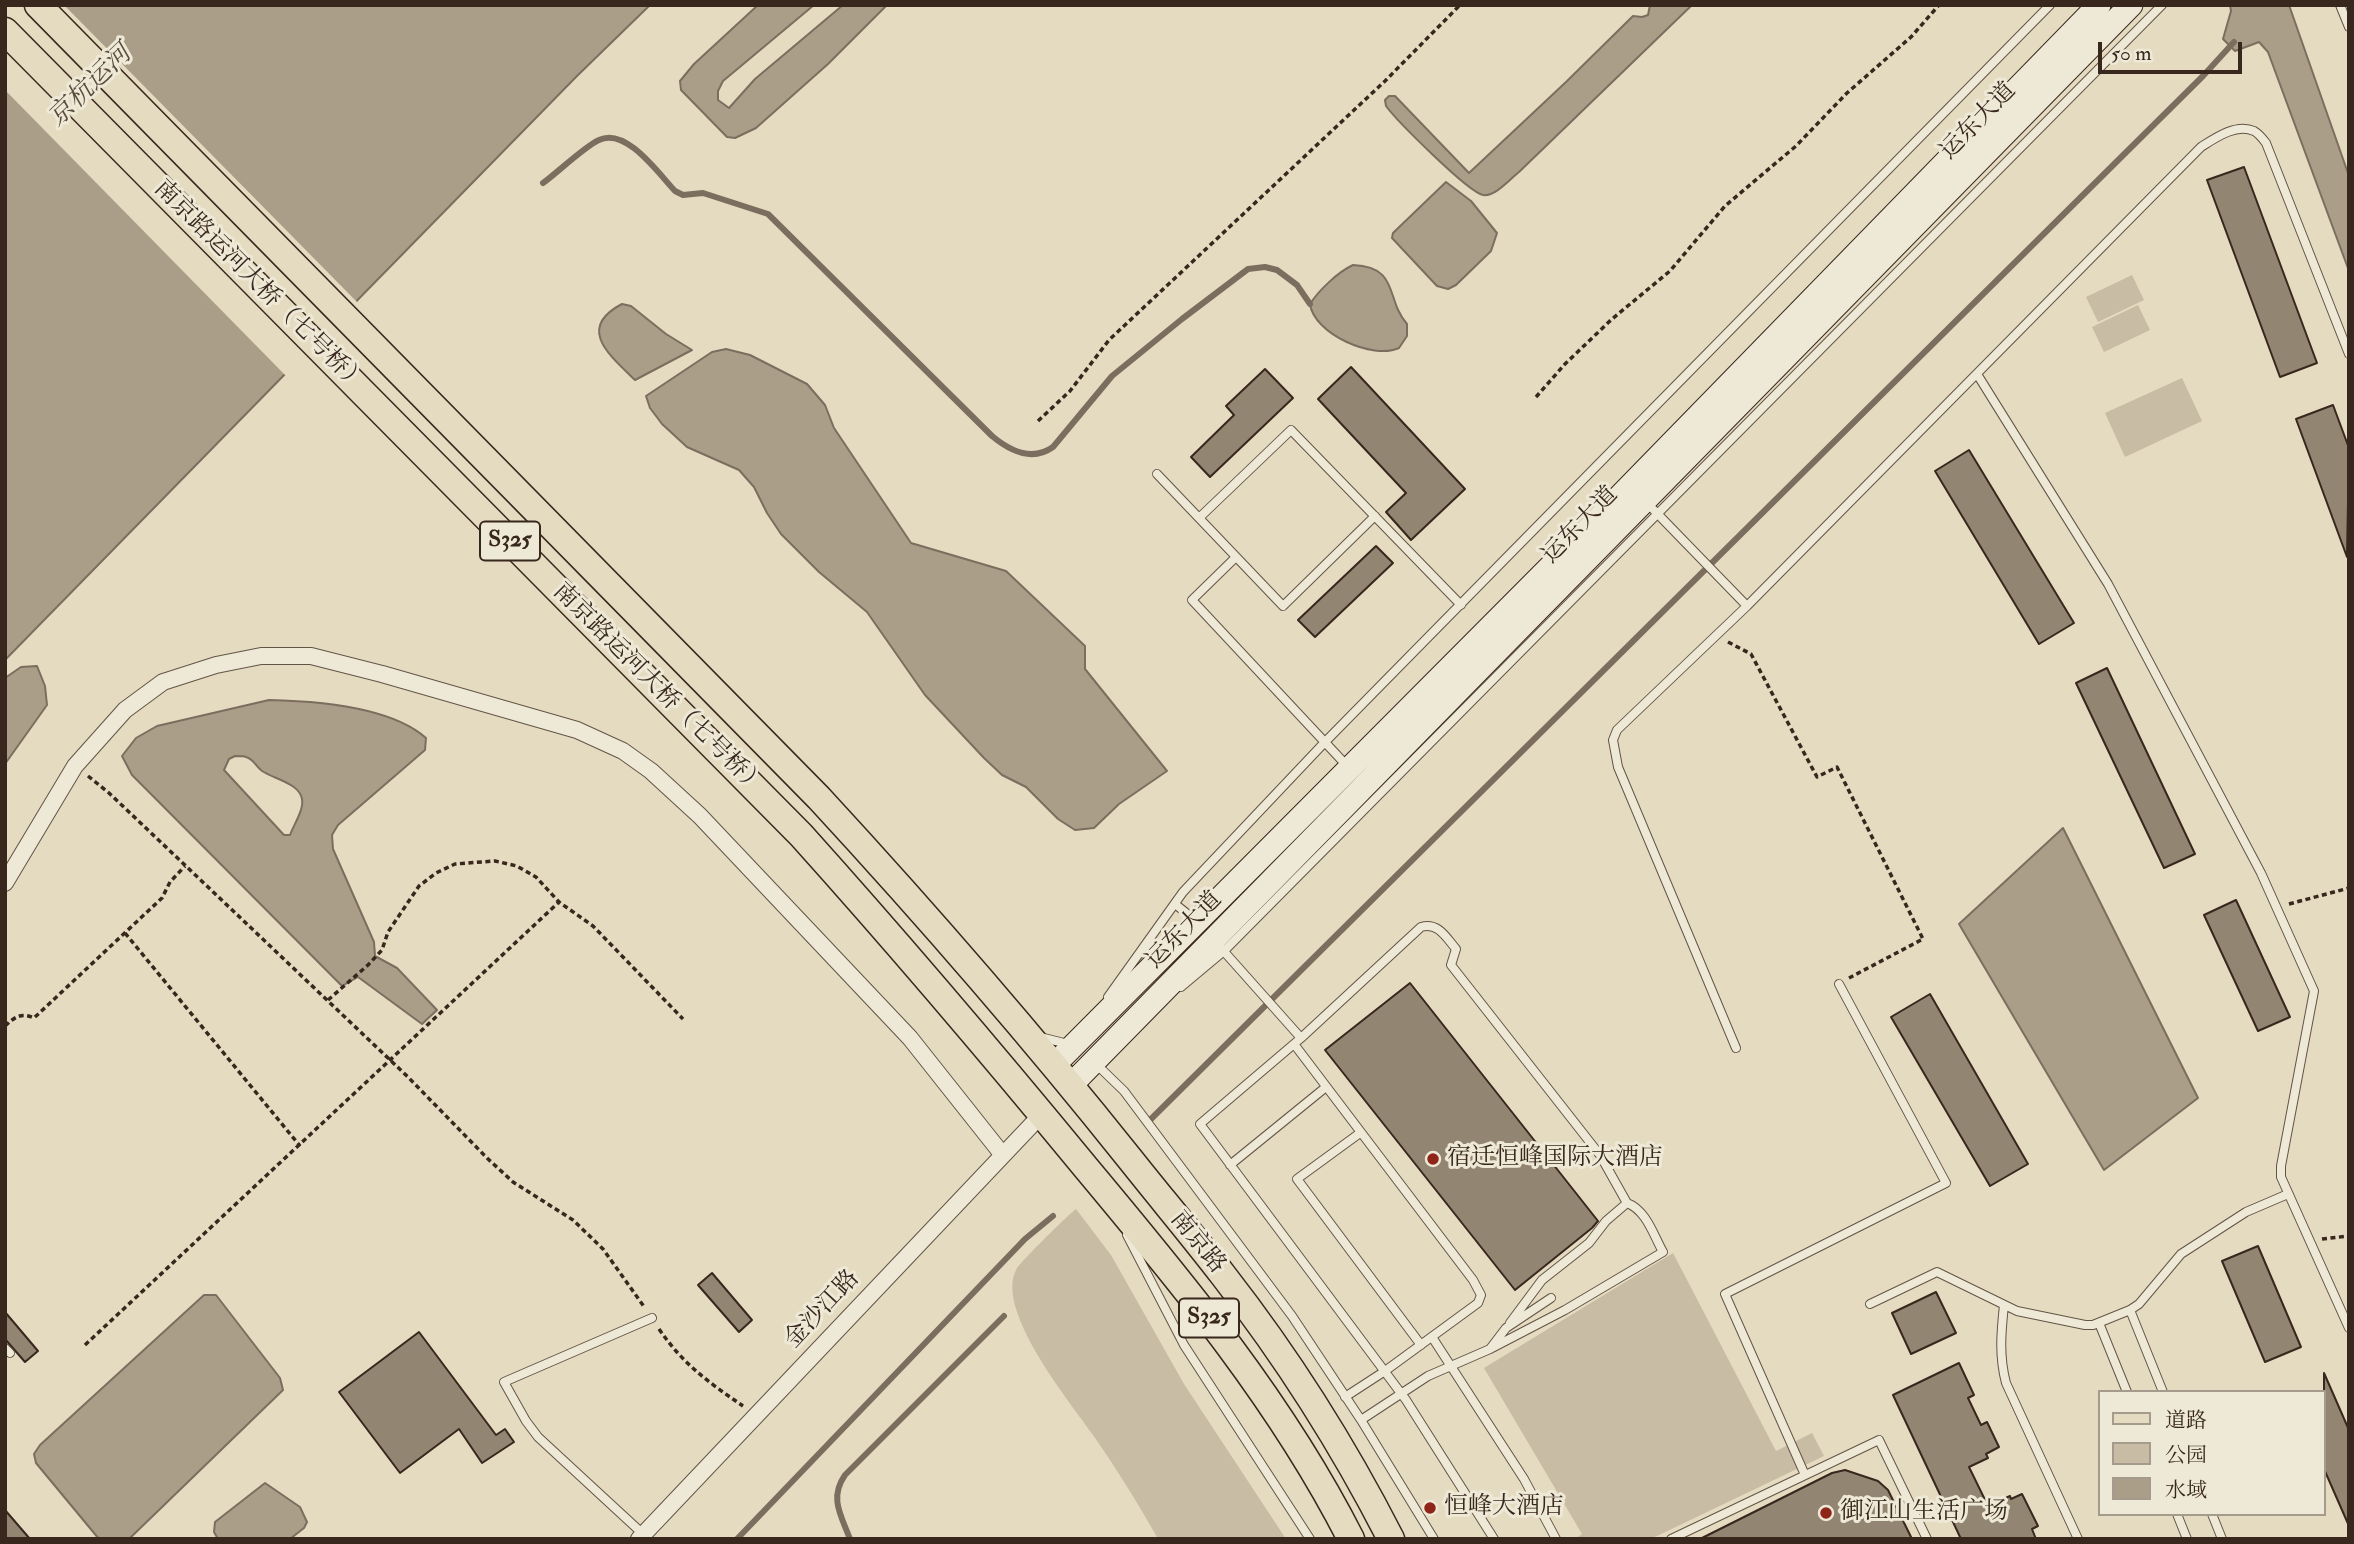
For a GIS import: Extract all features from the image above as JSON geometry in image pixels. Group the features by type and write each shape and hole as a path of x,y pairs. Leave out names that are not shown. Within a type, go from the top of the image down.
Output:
{"main road":[{"name":"南京路运河大桥（七号桥）","path":"38,5 819,798 914,901 1027,1033"},
{"name":"运东大道","path":"1054,1065 1589,528 2099,5"},
{"name":"运东大道","path":"1071,1085 1219,945 1365,785 1651,507 2131,5"},
{"name":"南京路运河大桥（七号桥）","path":"5,31 801,835 886,929 1001,1064"},
{"name":"南京路","path":"1027,1033 1225,1277 1312,1402 1368,1494 1391,1539"},
{"name":"南京路","path":"1001,1064 1196,1300 1284,1423 1335,1507 1351,1539"}],"street":[{"path":"5,883 75,766 125,710 163,682 216,665 261,656 310,656 577,730 623,751 650,771 700,816 910,1038 1002,1154"},
{"name":"金沙江路","path":"641,1536 1042,1114"}],"lane":[{"path":"1073,1045 1175,904 1325,742 2050,5"},
{"path":"1219,945 1651,507 2162,5"},
{"path":"2340,5 2349,27"},
{"path":"1736,1048 1618,767 1613,740 1617,730 1747,607 2201,147 2220,135 2240,130 2254,131 2266,143 2349,355"},
{"path":"1977,374 2108,584 2261,873 2314,991 2281,1177 2349,1328"},
{"path":"1199,518 1291,430 1461,605"},
{"path":"1157,474 1283,606 1375,516"},
{"path":"1651,507 1747,607"},
{"path":"1236,557 1192,600 1365,785"},
{"path":"1175,904 1196,920 1285,1020 1326,1087 1479,1287 1481,1295 1478,1303 1346,1397"},
{"path":"1361,1420 1401,1392 1428,1376 1490,1349 1565,1310 1663,1252 1637,1207 1627,1203 1600,1155 1451,965 1456,949 1438,928 1429,925 1421,928 1298,1041 1200,1124 1401,1392 1494,1539"},
{"path":"1805,1475 1725,1294 1946,1183 1839,984"},
{"path":"1027,1033 1073,1045 1124,1091 1292,1316 1361,1420 1434,1539"},
{"path":"1230,1165 1326,1087"},
{"path":"1360,1133 1297,1179 1421,1345"},
{"path":"1101,1185 1184,1345 1310,1539"},
{"path":"1870,1304 1937,1272 2017,1311 2085,1325 2099,1323 2130,1310 2148,1294 2181,1254 2246,1212 2288,1194"},
{"path":"1490,1349 1542,1280 1589,1243 1605,1221 1627,1203"},
{"path":"1506,1328 1550,1298"},
{"path":"2004,1305 2000,1341 2001,1363 2006,1383 2078,1539"},
{"path":"2130,1310 2162,1390"},
{"path":"641,1536 538,1437 504,1382 652,1318"},
{"path":"2099,1323 2126,1390"},
{"path":"1432,1337 1524,1479 1556,1539"},
{"path":"1671,1539 1879,1440 1927,1539"},
{"path":"2178,1516 2187,1539"},
{"path":"2214,1516 2222,1539"}],"path":[{"path":"1038,421 1070,391 1109,340 1385,80 1460,5"},
{"path":"1536,397 1593,337 1670,271 1725,206 1796,146 1847,93 1911,37 1939,5"},
{"path":"1717,636 1751,654 1817,777 1837,767 1923,939 1839,984"},
{"path":"75,766 109,793 328,1000 513,1182 573,1220 603,1249 686,1364 756,1415"},
{"path":"328,1000 382,950 388,932 419,886 436,873 455,864 495,861 517,866 536,877 559,902 593,926 682,1019"},
{"path":"5,1026 25,1014 34,1018 162,898 170,882 185,866"},
{"path":"2276,908 2349,888"},
{"path":"85,1345 559,902"},
{"path":"125,933 300,1146"},
{"path":"2310,1242 2349,1236"}],"green space":[{"path":"2132,275 2144,300 2098,322 2086,297"},
{"path":"2138,305 2150,330 2104,352 2092,327"},
{"path":"2182,378 2202,421 2125,457 2105,413"},
{"path":"1076,1209 1111,1255 1184,1384 1286,1539 1158,1539 1110,1460 1038,1356 1016,1308 1012,1288 1016,1270"},
{"path":"1673,1253 1776,1451 1812,1433 1824,1456 1657,1536 1647,1539 1575,1539 1582,1534 1484,1368"}],"water":[{"name":"京杭运河","path":"5,5 650,5 576,77 5,660"},
{"path":"758,5 814,5 723,81 718,91 718,100 729,108 755,79 843,5 887,5 828,64 756,128 735,138 727,137 681,90 680,81 694,64"},
{"path":"1650,5 1692,5 1519,172 1488,195 1475,191 1463,182 1386,106 1385,100 1389,96 1395,96 1469,173 1633,16 1648,15"},
{"path":"2230,5 2289,5 2349,176 2349,271 2268,52 2259,42 2235,51 2223,39 2231,11"},
{"path":"1446,182 1471,201 1497,233 1491,251 1456,285 1448,289 1437,286 1392,238 1393,233"},
{"path":"1353,265 1368,267 1385,278 1407,324 1407,336 1399,348 1375,350 1346,342 1322,325 1314,315 1310,304 1335,277"},
{"path":"622,304 631,306 666,334 692,350 635,380 607,351 599,332 601,322 608,313"},
{"path":"726,349 750,355 807,384 825,405 834,428 911,543 1006,571 1085,646 1085,669 1167,771 1119,804 1094,828 1075,830 1058,819 1026,787 1002,775 984,758 925,695 867,612 819,572 781,534 754,487 739,470 687,447 662,424 650,408 646,396 712,352"},
{"path":"37,666 45,686 47,705 5,764 5,678 21,667"},
{"path":"269,700 329,704 373,712 411,727 426,738 425,750 338,825 332,835 333,849 374,942 375,956 397,968 437,1010 422,1024 358,977 342,986 132,775 122,756 136,738 157,726","holes":["236,756 249,758 262,771 291,785 300,794 302,808 290,835 284,835 224,770 229,759"]},
{"path":"2063,828 2198,1098 2104,1170 1959,924"},
{"path":"204,1295 216,1295 280,1378 283,1390 129,1539 99,1539 36,1463 34,1454 40,1445"},
{"path":"265,1483 300,1507 307,1522 304,1528 290,1539 218,1539 214,1532 215,1522"}],"pier":[{"path":"5,5 64,5 359,304 287,377 5,90"}],"building":[{"path":"2244,167 2317,363 2280,377 2207,180"},
{"path":"1351,367 1465,489 1411,540 1386,512 1406,493 1318,399"},
{"path":"1265,369 1293,398 1210,477 1191,457 1234,415 1226,406"},
{"path":"2333,405 2349,448 2347,557 2296,419"},
{"path":"1969,450 2074,623 2039,644 1935,471"},
{"path":"1376,546 1393,563 1315,637 1298,620"},
{"path":"2107,668 2195,854 2164,868 2076,683"},
{"path":"2236,900 2290,1017 2258,1031 2204,915"},
{"path":"1410,983 1598,1221 1515,1290 1325,1050"},
{"path":"1930,994 2028,1164 1990,1186 1891,1017"},
{"path":"2258,1246 2301,1347 2265,1362 2222,1261"},
{"path":"712,1273 752,1320 739,1332 698,1285"},
{"path":"1936,1292 1956,1333 1911,1354 1892,1313"},
{"path":"5,1312 38,1351 25,1362 5,1339"},
{"path":"419,1332 496,1435 505,1429 514,1442 482,1463 459,1429 400,1473 339,1392"},
{"path":"1959,1363 1974,1395 1968,1398 1981,1425 1987,1422 1999,1447 1986,1454 1988,1458 1969,1467 1988,1506 2010,1496 2011,1499 2022,1494 2038,1526 2032,1529 2036,1539 1961,1539 1893,1395"},
{"path":"2324,1373 2349,1430 2349,1526 2326,1474"},
{"name":"御江山生活广场","path":"1845,1470 1878,1481 1888,1490 1912,1539 1700,1539 1832,1473"},
{"path":"5,1510 30,1539 5,1539"}],"waterway":[{"path":"1149,1121 2203,76 2234,42"},
{"path":"543,183 593,143 609,138 620,140 641,154 675,191 683,195 703,193 768,214 992,436 1021,453 1037,454 1053,447 1112,376 1248,269 1265,267 1277,270 1297,285 1310,304"},
{"path":"737,1539 1025,1239 1053,1216"},
{"path":"850,1539 837,1499 840,1483 845,1475 1004,1316"}],"place":[{"name":"宿迁恒峰国际大酒店","path":"1433,1159"},
{"name":"恒峰大酒店","path":"1430,1508"},
{"name":"御江山生活广场","path":"1826,1513"}]}
